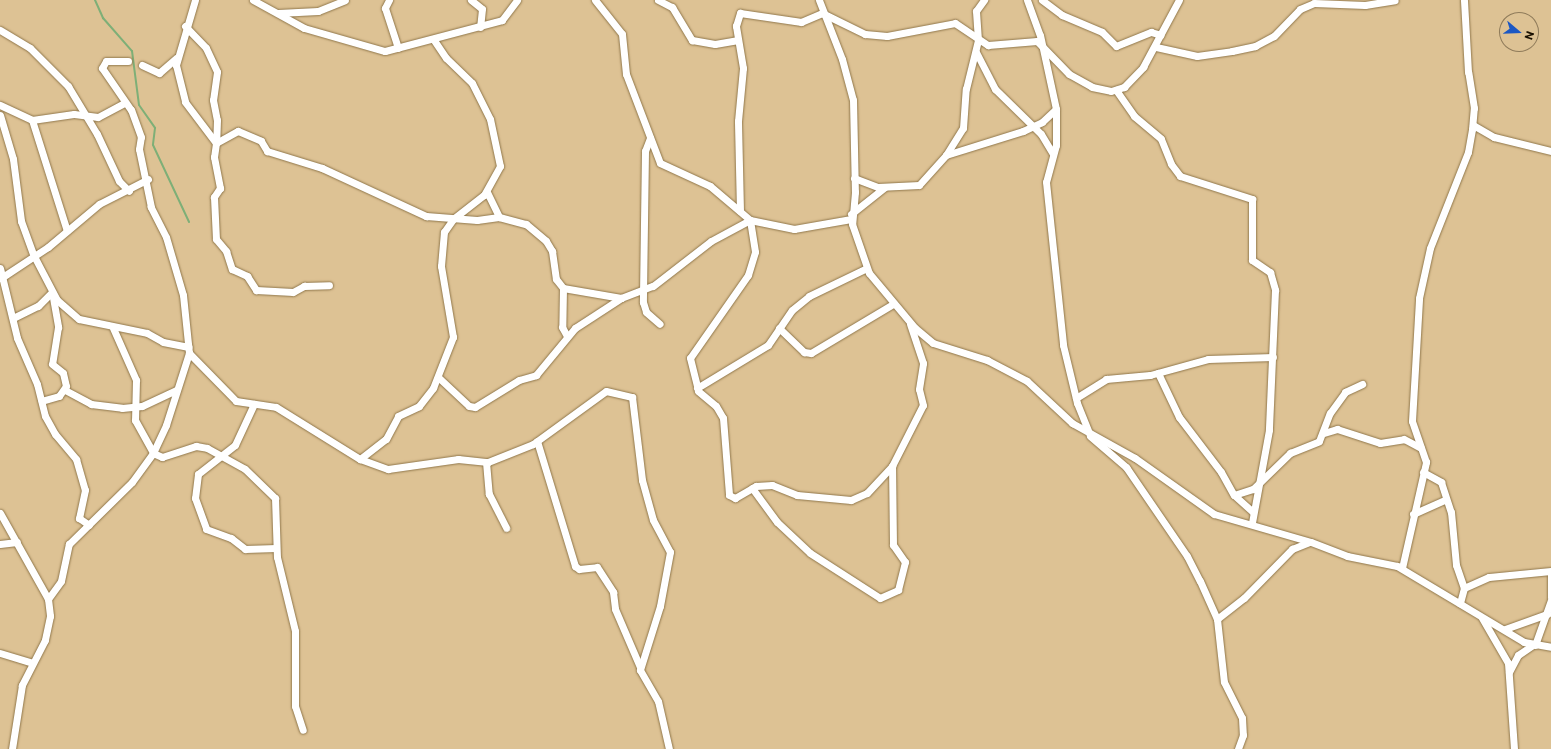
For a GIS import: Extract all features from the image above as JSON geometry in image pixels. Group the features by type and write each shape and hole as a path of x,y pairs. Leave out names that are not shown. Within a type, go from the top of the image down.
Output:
{"street":[{"path":"195,0 185,26 176,58 185,102 216,143"},
{"path":"253,0 304,28 379,51 434,40 480,28 505,19 517,0"},
{"path":"276,13 345,0"},
{"path":"389,0 385,8 398,48"},
{"path":"471,0 482,9 480,28"},
{"path":"595,0 622,34 626,74 643,110 650,138 660,163 710,186 750,220 794,229 851,216 885,187"},
{"path":"658,0 672,7 692,40 715,44 737,40"},
{"path":"819,0 822,13 852,93 854,178 851,216 867,268 908,322 933,343 987,360 1027,381 1088,432 1126,467 1187,556 1217,620 1224,682 1242,718 1243,735 1238,749"},
{"path":"854,178 872,186 885,187 922,183 946,155 963,128 966,89 978,40 976,11 984,0"},
{"path":"1027,0 1043,46 1056,109 1053,154 1046,182 1051,209 1053,268 1061,304 1063,345 1076,398 1088,432 1135,458 1205,509 1311,542 1347,556 1402,568 1505,630 1534,645 1551,647"},
{"path":"1042,0 1062,15 1102,32 1116,46 1151,32 1161,35"},
{"path":"740,211 738,121 742,68 737,40 737,19 740,13 801,22 822,13 865,34 878,36 900,34 908,29 922,31 955,23 978,40 988,45 1033,41 1043,46 1069,74 1092,87 1116,90 1133,79 1156,47 1179,0"},
{"path":"1156,47 1197,56 1232,51 1255,46 1274,36 1300,9 1314,3 1365,5 1395,0"},
{"path":"1402,568 1426,462 1423,449 1412,422 1419,298 1430,248 1468,152 1472,125 1464,0"},
{"path":"185,26 206,48 218,72 213,100 217,120 214,157 220,188 214,197 215,237 232,269 247,276 258,290 293,292 304,286 329,285"},
{"path":"0,30 20,40 59,75 88,116 111,166 129,191"},
{"path":"360,460 386,439 398,416 419,406 438,377 453,338 440,266 444,232 453,219 487,192 500,166 490,119 471,81 446,58 434,40"},
{"path":"976,52 995,89 1033,127 1053,154"},
{"path":"142,65 159,73 176,58"},
{"path":"48,599 60,584 69,544 132,482 152,453 166,425 189,350 183,295 166,236 152,210 148,179 139,149 141,137 131,110 124,103 102,65 109,61 128,61"},
{"path":"1116,90 1134,116 1161,139 1170,164 1180,176 1251,198 1252,260 1270,272 1275,286 1269,430 1252,523"},
{"path":"0,105 32,120 74,114 98,117 124,103"},
{"path":"946,155 1033,127 1056,109"},
{"path":"0,115 13,159 16,203 34,256 52,292 75,317 113,328 147,333 163,342 189,350 213,374 226,394 236,401 276,407 360,460 388,470 458,459 486,462 537,440 606,391 632,397 639,430 640,472 651,517 670,552 660,606 640,666"},
{"path":"32,120 67,231"},
{"path":"1472,125 1494,137 1551,151"},
{"path":"216,143 238,132 261,141 268,151 322,168 426,216 453,219 499,216 517,219 541,235 552,251 556,279 563,288 562,327 567,336"},
{"path":"650,138 645,151 645,309 660,324"},
{"path":"2,277 34,256 99,204 129,191 148,179"},
{"path":"487,192 499,216"},
{"path":"438,377 469,406 476,407 519,380 536,375 567,336 621,298 644,290 668,276 711,241 750,220"},
{"path":"750,220 755,252 748,275 690,358 697,388 723,418 730,494 735,498 752,488 772,485 797,495 851,500 866,493 892,466 923,405 919,389 923,363 908,322"},
{"path":"0,268 12,318 55,434 76,459 85,490 79,518 89,525"},
{"path":"697,388 768,345 792,310 809,296 867,268"},
{"path":"563,288 621,298"},
{"path":"12,318 38,306 52,292"},
{"path":"52,292 58,327 52,364 65,377 65,390"},
{"path":"779,328 804,352 811,353 893,304"},
{"path":"113,328 136,380 133,407 135,420 152,453 162,457 196,446 224,455 273,494 276,548 296,631 293,686 296,714 303,730"},
{"path":"1076,398 1106,379 1158,373 1208,359 1273,357"},
{"path":"1158,373 1170,403 1224,476 1234,495 1253,512"},
{"path":"1234,495 1250,491 1261,478 1275,470 1290,453 1316,444 1324,433 1330,413 1345,392 1362,384"},
{"path":"42,401 65,390 104,407 133,407 176,390"},
{"path":"254,404 239,438 224,455 202,470 196,479 195,498 202,524 245,549 276,548"},
{"path":"1324,433 1337,429 1380,443 1404,439 1423,449"},
{"path":"537,440 575,566 579,569 597,567 613,592 615,609 640,666 646,684 658,701 669,749"},
{"path":"486,462 489,494 506,528"},
{"path":"752,488 777,522 810,553 884,599 899,589 905,562 893,545 892,466"},
{"path":"1423,472 1441,482 1451,512 1456,565 1464,588 1460,603"},
{"path":"1413,514 1446,499"},
{"path":"0,513 48,599 48,631 22,685 12,749"},
{"path":"0,544 17,542"},
{"path":"1217,620 1244,598 1292,549 1311,542"},
{"path":"1464,588 1490,577 1551,571"},
{"path":"1508,674 1518,655 1534,645 1547,614 1551,598 1551,574"},
{"path":"1505,630 1547,614"},
{"path":"1481,616 1503,649 1508,674 1514,749"},
{"path":"0,653 33,663"}],"waterway":[{"path":"95,0 103,18 132,51 139,105 155,128 153,145 189,222"}]}
